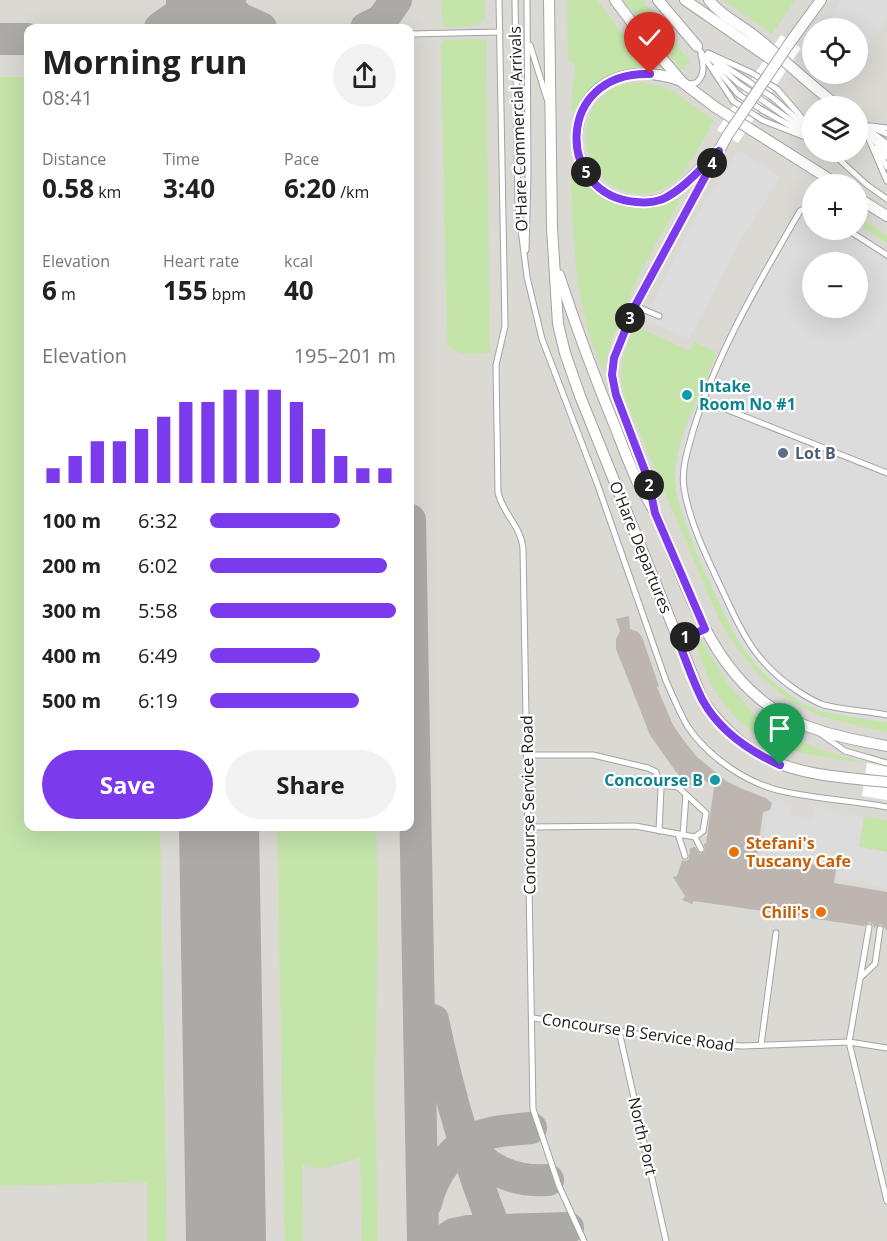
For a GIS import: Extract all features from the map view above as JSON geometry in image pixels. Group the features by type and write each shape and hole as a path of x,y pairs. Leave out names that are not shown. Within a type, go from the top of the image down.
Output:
{"street":[{"name":"O'Hare Departures","path":"549,0 554,257 558,324 565,353 703,701 714,716 747,748 780,765 804,771 887,782"},
{"path":"615,0 680,81 715,107 821,174"},
{"path":"658,0 697,46"},
{"path":"686,0 824,96"},
{"path":"709,0 719,11 753,35 812,87"},
{"path":"805,18 814,0"},
{"path":"807,18 821,0"},
{"path":"655,513 648,479 616,395 612,375 614,358 635,306 727,136 802,24"},
{"path":"680,81 662,76 636,74 611,80 598,88 583,109 577,130 578,153 584,170 605,192 624,200 644,202 661,200 674,192 719,151"},
{"path":"868,204 887,216"},
{"path":"554,257 591,368 639,484 655,513 705,629 722,658 752,693 781,714 818,731 887,746"}],"lane":[{"name":"Concourse Service Road","path":"499,0 505,326 496,365 498,492 499,500 522,535 533,1109 559,1186 584,1241"},
{"name":"O'Hare Commercial Arrivals","path":"515,0 518,205 526,268 543,339 553,369 597,483 666,681 688,727 714,756 745,776 785,792 887,807"},
{"path":"526,268 527,0"},
{"path":"414,34 500,32"},
{"path":"528,38 550,110"},
{"path":"680,81 692,85 702,76 703,63 697,46"},
{"path":"697,46 741,86 802,128"},
{"path":"697,46 752,73 777,89 802,122"},
{"path":"697,46 733,101 762,120 802,133"},
{"path":"868,125 887,131"},
{"path":"868,128 887,139"},
{"path":"868,130 887,144"},
{"path":"868,132 887,150"},
{"path":"868,134 887,157"},
{"path":"868,135 887,167"},
{"path":"868,137 887,181"},
{"path":"842,162 867,185 887,199"},
{"path":"802,210 751,296 703,400 685,458 683,487 708,558 748,645 777,677 807,698 824,705 887,715"},
{"path":"864,240 887,255"},
{"path":"635,306 659,316"},
{"path":"703,400 887,472"},
{"path":"678,641 705,629"},
{"path":"818,731 845,751 887,763"},
{"path":"527,755 592,755 648,768 656,772 660,785 659,831"},
{"path":"528,827 635,826 695,837 703,831 706,813 674,785 660,785"},
{"path":"685,856 680,835 686,795"},
{"path":"695,837 701,849"},
{"path":"868,927 849,1042 887,1201"},
{"path":"860,978 875,964 880,929"},
{"path":"760,1045 776,933"},
{"name":"Concourse B Service Road","path":"533,1018 696,1042 742,1046 849,1042 887,1048"},
{"name":"North Port","path":"619,1031 666,1241"}],"shaded area":[{"path":"0,0 887,0 887,1241 0,1241"},
{"path":"842,0 887,0 887,20 868,46 868,18 828,18"},
{"path":"738,150 780,177 742,238 689,339 645,320 680,248"},
{"name":"Lot B","path":"802,202 802,240 868,240 868,237 887,249 887,722 820,711 806,705 771,680 758,667 741,645 729,623 697,552 678,500 675,474 680,446 716,357 751,288"},
{"path":"769,799 792,805 790,817 812,821 815,809 864,817 859,847 887,852 887,887 837,879 839,868 761,855"}],"green space":[{"path":"441,0 485,0 485,19 473,26 443,27"},
{"path":"567,0 597,0 619,30 655,67 628,69 608,76 590,90 575,112 571,111 575,64 568,61"},
{"path":"624,0 643,0 690,62 681,70"},
{"path":"723,0 795,0 772,34"},
{"path":"486,39 490,353 466,354 456,351 447,343 441,46 444,40"},
{"path":"0,77 24,77 24,831 160,831 167,1241 147,1241 147,1182 0,1186"},
{"path":"644,82 670,89 714,120 690,163 678,179 652,193 634,193 617,188 603,177 592,162 587,145 587,126 594,107 607,92 620,85"},
{"path":"571,166 577,167 598,192 610,200 623,204 651,205 682,196 638,277 613,337 603,372 586,321 576,271"},
{"path":"868,223 887,235 887,243 868,231"},
{"path":"636,326 690,351 694,342 714,351 716,357 680,444 675,473 683,517 693,544 718,601 745,649 767,676 800,701 816,709 836,714 887,722 887,732 824,717 790,700 761,676 726,632 623,393 621,374 623,358"},
{"path":"701,641 728,684 754,714 770,727 818,749 867,763 787,748 752,732 737,719 713,687 696,642"},
{"path":"864,817 887,820 887,852 859,847"},
{"path":"277,831 376,831 378,903 375,1092 378,1241 362,1241 360,1154 359,1158 321,1169 302,1165 303,1241 285,1241"}],"pier":[{"path":"781,35 801,48 738,143 717,130"},
{"path":"867,763 887,767 887,800 862,796"}],"building":[{"name":"Concourse B","path":"629,616 630,629 638,632 642,637 659,686 657,687 673,725 682,738 696,756 726,781 766,798 772,803 770,810 763,812 757,856 836,868 834,883 887,892 887,930 881,924 874,928 869,922 864,926 694,901 692,904 682,900 685,896 673,877 677,876 682,860 689,859 690,848 695,847 700,854 705,851 704,844 714,788 703,779 694,789 676,772 650,735 616,649 616,639 620,631 616,619"}],"taxiway":[{"path":"166,24 185,10 192,0"},
{"path":"221,0 239,18 252,24"},
{"path":"374,24 382,20 396,0"},
{"path":"0,39 24,39"},
{"path":"414,742 423,1241"},
{"path":"433,1020 461,1132 500,1241"},
{"path":"426,1203 439,1172 460,1147 486,1134 531,1128"},
{"path":"465,1140 481,1159 501,1172 524,1179 548,1180"},
{"path":"443,1241 454,1234 469,1231 568,1228"}],"runway":[{"path":"206,0 206,24"},
{"path":"219,831 226,1241"}],"place":[{"name":"Intake Room No #1","path":"687,395"},
{"name":"Lot B","path":"783,453"},
{"name":"Concourse B","path":"715,780"},
{"name":"Stefani's Tuscany Cafe","path":"734,852"},
{"name":"Chili's","path":"821,912"}],"route":[{"path":"650,74 623,75 611,80 598,88 583,109 576,140 584,170 594,183 616,198 631,202 661,200 674,192 719,151 635,306 614,358 612,375 616,395 648,479 655,513 705,629 678,641 703,701 714,716 747,748 780,765"}]}
